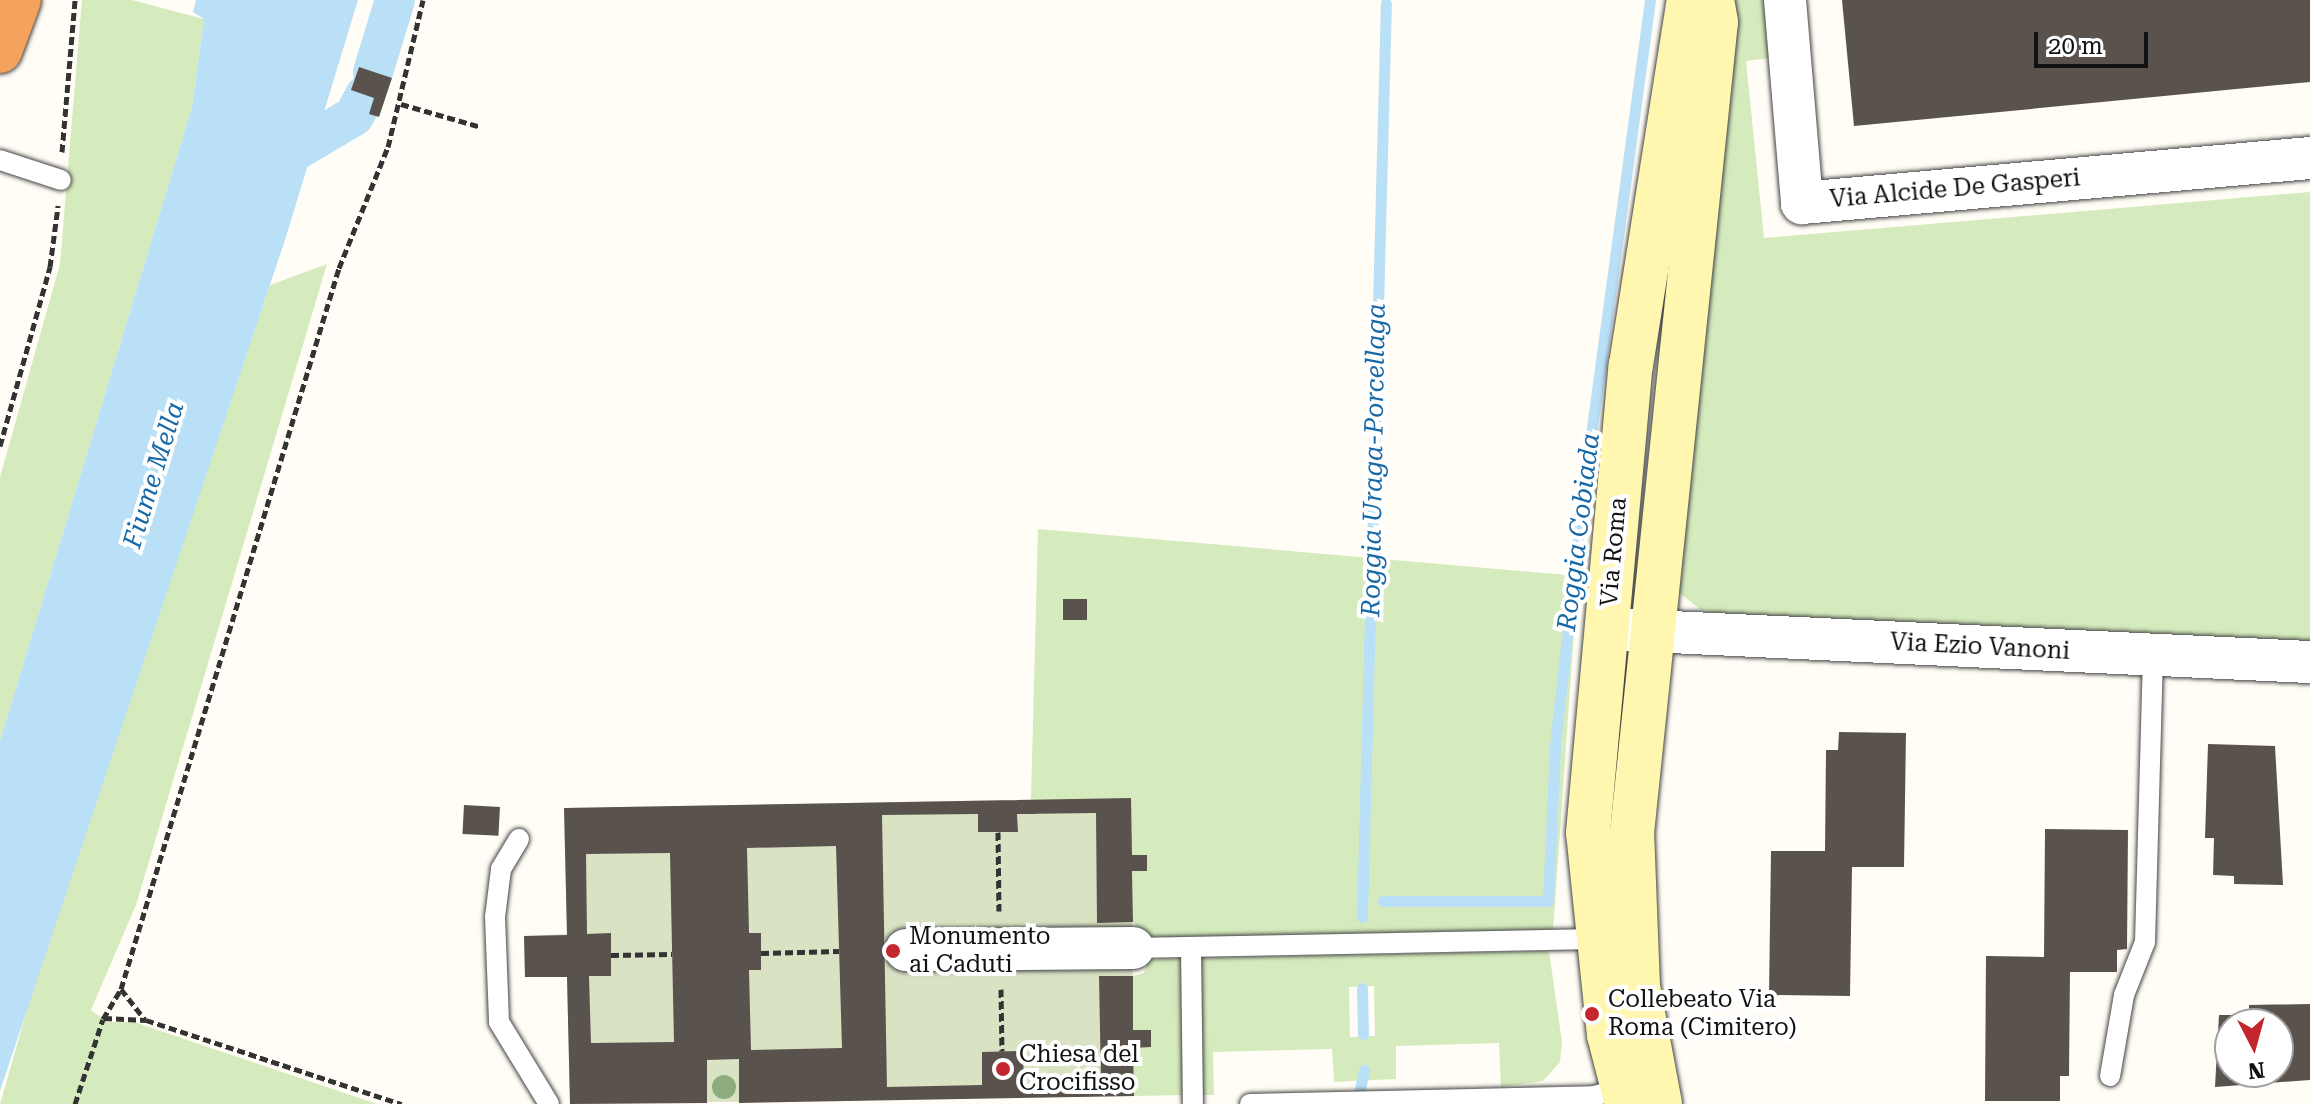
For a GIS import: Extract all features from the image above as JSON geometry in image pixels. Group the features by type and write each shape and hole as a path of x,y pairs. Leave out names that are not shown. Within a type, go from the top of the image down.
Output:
{"highway":[{"path":"0,51 19,0"}],"street":[{"name":"Via Roma","path":"1636,1099 1596,939 1588,833 1631,365 1689,0"},
{"name":"Via Roma","path":"1636,1099 1630,907 1650,632 1716,22 1712,0"},
{"name":"Via Alcide De Gasperi","path":"1785,0 1802,203 2310,158"},
{"name":"Via Ezio Vanoni","path":"1607,629 2310,662"},
{"path":"906,950 1133,948"}],"lane":[{"path":"0,160 61,180"},
{"path":"2110,1076 2124,995 2145,942 2153,655"},
{"path":"519,839 501,869 495,917 499,1022 549,1104"},
{"path":"1133,948 1596,939"},
{"path":"1191,947 1193,1104"},
{"path":"1250,1104 1594,1096 1636,1099"}],"path":[{"path":"0,446 50,267 61,180 64,58 75,0"},
{"path":"75,1104 103,1019 121,989 339,268 401,104 423,3"},
{"path":"401,104 481,127"},
{"path":"761,953 839,951"},
{"path":"611,955 672,954"},
{"path":"121,989 146,1020"},
{"path":"103,1019 146,1020 402,1104"}],"green space":[{"path":"82,0 132,0 204,19 192,107 0,741 0,477 60,264"},
{"path":"1731,0 1771,0 1776,57 1746,61 1764,238 2310,192 2310,643 1736,621 1701,610 1676,590"},
{"path":"327,264 136,905 91,1010 108,1022 134,1022 377,1104 0,1104 48,937 270,285"},
{"path":"1038,529 1578,576 1553,931 1148,940 1133,922 1132,871 1147,871 1031,799"},
{"path":"1131,798 1132,855 1147,855 1147,871 1132,871 1133,1030 1151,1030 1151,1047 1133,1048 1134,1096 570,1104 567,977 525,977 524,936 567,934 564,808"},
{"path":"1549,951 1562,1042 1560,1062 1543,1081 1501,1087 1499,1043 1396,1046 1396,1079 1334,1082 1332,1049 1213,1052 1214,1095 1200,1095 1199,958","holes":["1374,986 1375,1036 1350,1037 1349,987"]},
{"path":"1184,958 1185,1095 1134,1096 1133,1048 1151,1030 1133,1030 1133,976 1144,973 1148,960"}],"water":[{"name":"Fiume Mella","path":"196,0 358,0 285,240 0,1091 0,741 192,107 204,19 193,12"}],"building":[{"path":"1842,0 2310,0 2310,82 1854,126"},
{"path":"359,67 392,78 379,117 369,114 374,98 351,90"},
{"path":"1063,599 1087,599 1087,620 1063,620"},
{"path":"1839,732 1906,733 1904,867 1852,867 1850,996 1769,995 1771,851 1825,851 1826,750 1838,750"},
{"path":"2208,744 2275,746 2283,885 2234,884 2234,876 2213,875 2214,838 2205,838"},
{"path":"1131,798 1132,855 1147,855 1147,871 1132,871 1133,922 1097,923 1096,813 1017,814 1018,832 978,832 978,814 882,815 887,1087 982,1085 982,1052 1023,1051 1024,1085 1101,1084 1099,976 1133,976 1133,1030 1151,1030 1151,1047 1133,1048 1134,1096 739,1103 739,1059 707,1060 707,1103 570,1104 567,977 525,977 524,936 567,935 564,808","holes":["836,846 842,1048 751,1050 749,970 761,970 761,933 749,933 747,848","670,853 674,1042 591,1043 589,976 611,976 611,933 587,934 586,854"]},
{"path":"464,805 500,807 498,836 462,834"},
{"path":"2045,829 2128,830 2127,949 2117,950 2117,972 2070,972 2069,1076 2060,1076 2060,1101 1985,1101 1986,956 2044,957"},
{"path":"2310,1004 2310,1080 2294,1081 2294,1008 2249,1008 2249,1005"}],"waterway":[{"path":"373,72 395,0"},
{"name":"Roggia Cobiada","path":"1383,901 1548,901 1555,745 1582,501 1650,0"},
{"name":"Roggia Uraga-Porcellaga","path":"1362,917 1386,3"},
{"path":"268,167 354,116 365,95"},
{"name":"Roggia Uraga-Porcellaga","path":"1362,988 1363,1034"},
{"name":"Roggia Uraga-Porcellaga","path":"1357,1103 1364,1070"}],"place":[{"name":"Monumento ai Caduti","path":"893,951"},
{"name":"Collebeato Via Roma (Cimitero)","path":"1592,1014"},
{"name":"Chiesa del Crocifisso","path":"1003,1069"}]}
